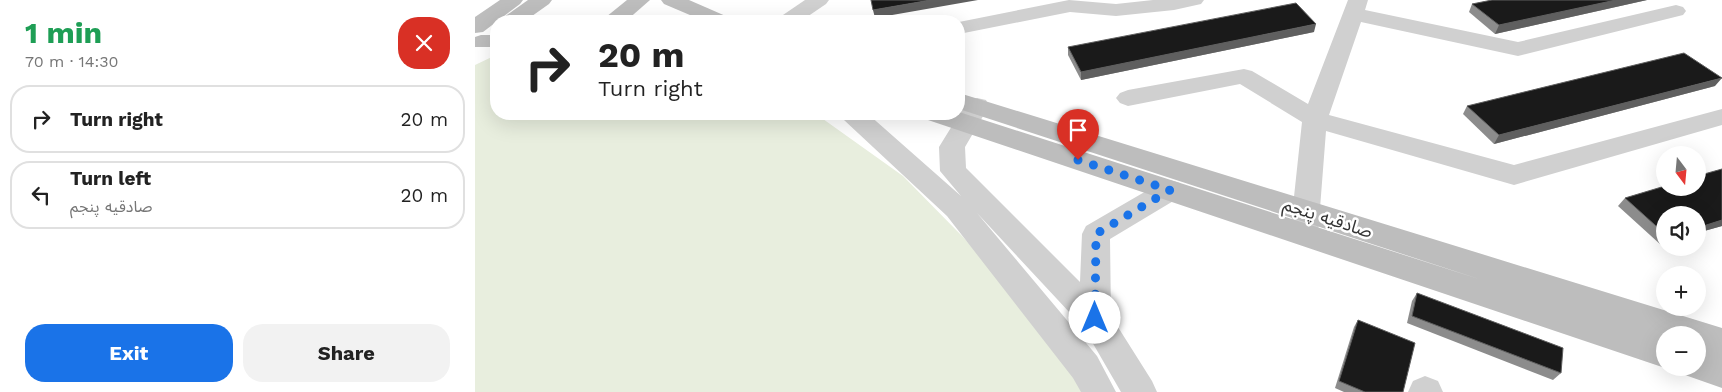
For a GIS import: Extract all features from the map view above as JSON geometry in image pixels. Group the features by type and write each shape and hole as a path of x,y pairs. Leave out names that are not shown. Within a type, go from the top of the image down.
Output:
{"street":[{"path":"502,15 513,0"},
{"path":"520,15 542,0"},
{"path":"621,15 640,0"},
{"path":"671,0 707,15"},
{"path":"796,15 819,0"},
{"path":"965,27 1070,6 1116,10 1194,0"},
{"path":"1305,223 1315,119 1355,7 1518,49 1676,11"},
{"path":"1128,98 1244,76 1315,119 1514,175 1722,117"},
{"name":"صادقیه پنجم","path":"968,110 1170,190 1305,223 1666,326"},
{"name":"صادقیه پنجم","path":"968,110 1305,223 1656,350"},
{"path":"860,120 957,209 1085,367 1099,392"},
{"path":"964,120 952,147 953,171 1095,318 1142,390"},
{"path":"1095,318 1096,234 1170,190"},
{"name":"صادقیه پنجم","path":"1706,338 1722,343"},
{"path":"1706,367 1722,372"}],"green space":[{"path":"490,58 490,120 824,120 903,176 963,237 1034,316 1090,392 475,392 475,65"}],"building":[{"path":"871,0 931,0 873,10"},
{"path":"1492,0 1616,0 1499,25 1472,4"},
{"path":"1296,3 1316,24 1081,72 1068,47"},
{"path":"1684,53 1722,78 1499,135 1467,106"},
{"path":"1722,169 1722,220 1706,225 1706,206 1656,206 1656,226 1625,198 1656,189 1656,196 1706,196 1706,173"},
{"path":"1417,293 1563,348 1561,373 1412,316"},
{"path":"1358,320 1415,343 1403,392 1365,392 1339,381"}],"route":[{"path":"1078,160 1170,190 1096,234 1095,318"}]}
